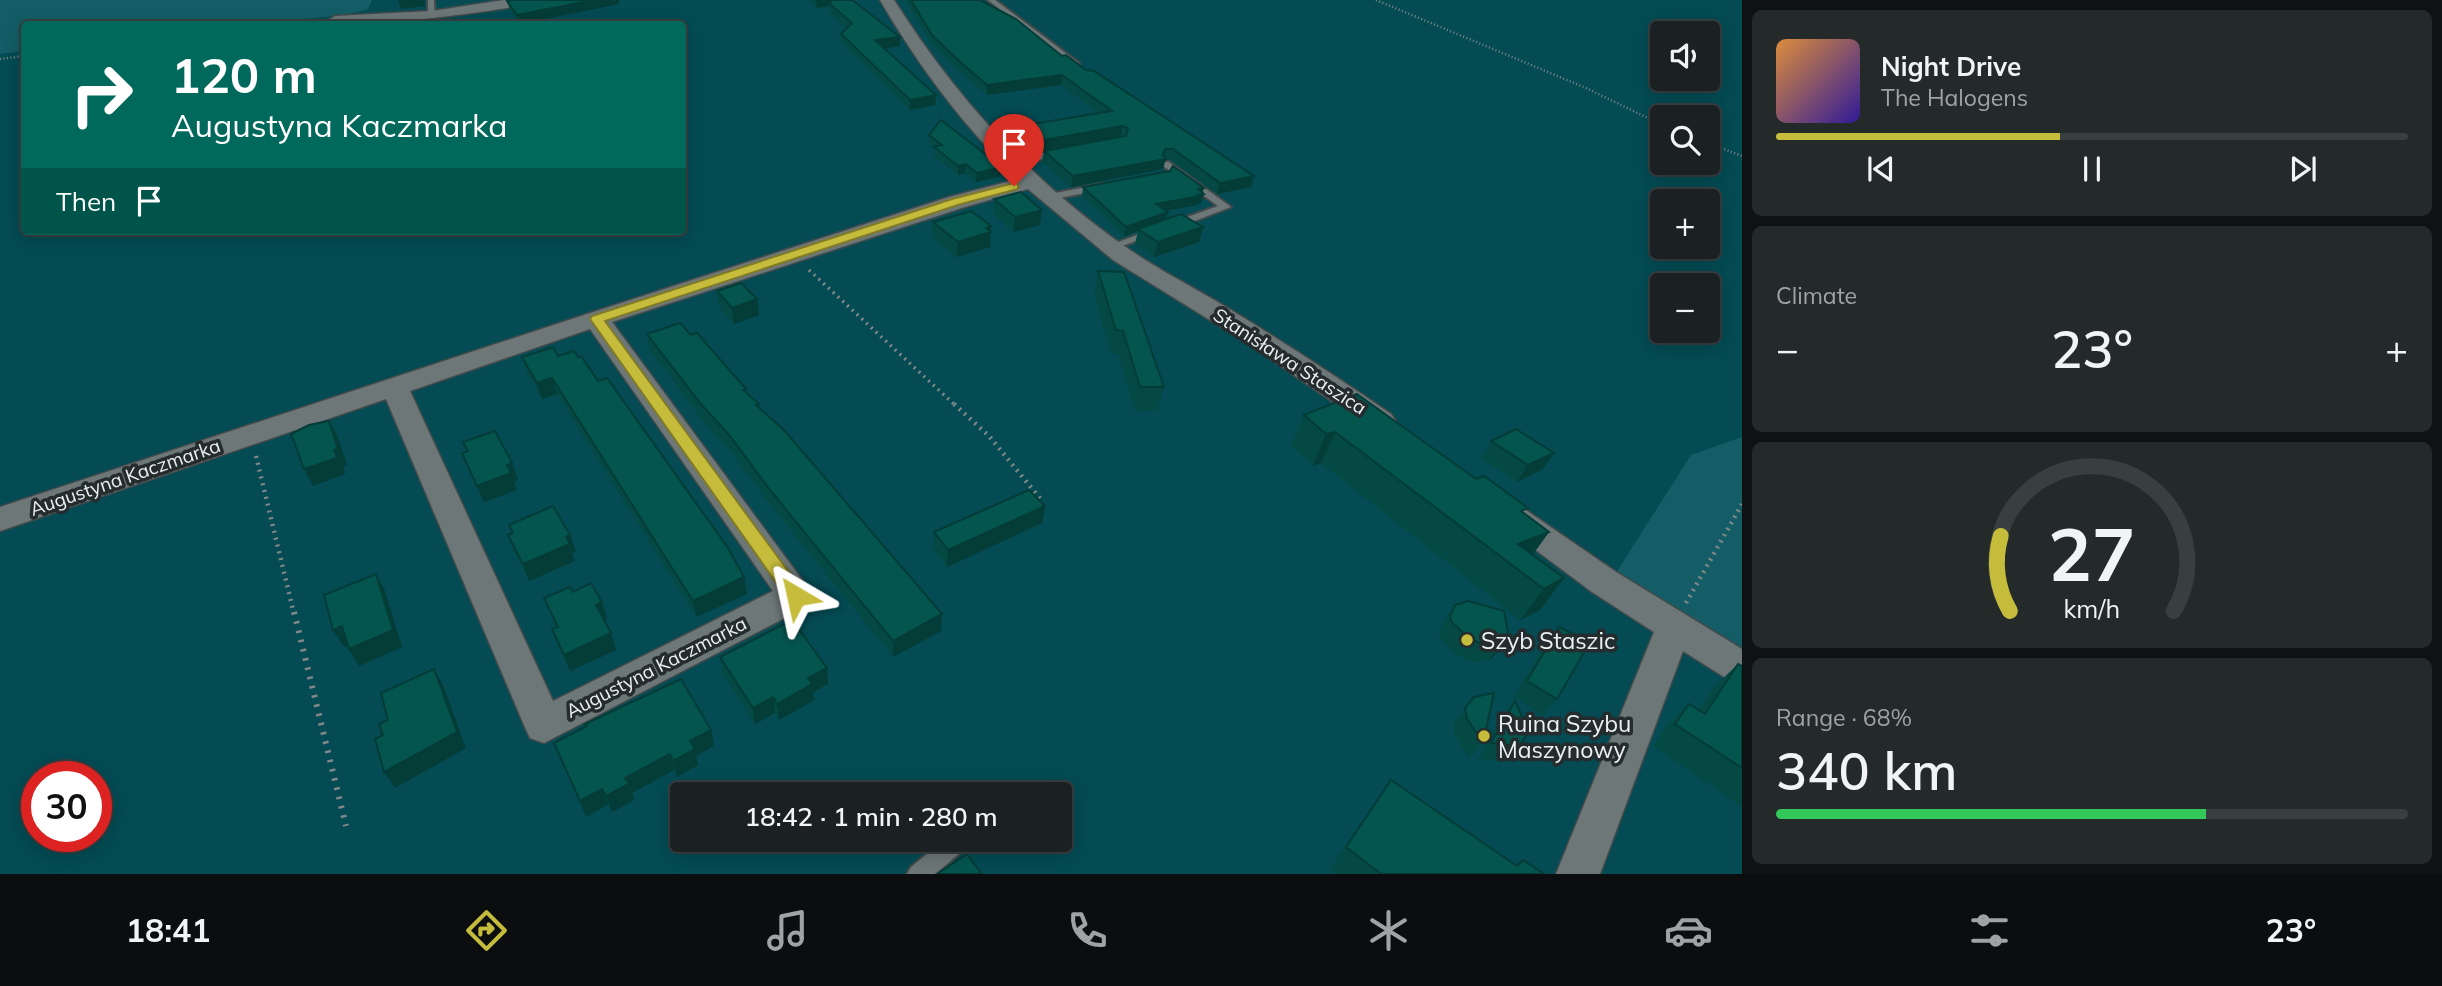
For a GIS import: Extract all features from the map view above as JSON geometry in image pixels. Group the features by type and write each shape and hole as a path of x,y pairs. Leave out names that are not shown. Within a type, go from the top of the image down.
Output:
{"street":[{"path":"335,21 432,16 532,0"},
{"name":"Stanisława Staszica","path":"887,0 908,36 938,77 1012,162 1041,189 1110,247 1286,355 1406,440"},
{"name":"Augustyna Kaczmarka","path":"0,519 957,201 1041,189"},
{"name":"Augustyna Kaczmarka","path":"394,386 544,725 796,596 596,319"},
{"path":"1494,503 1604,582 1742,669"},
{"path":"1578,874 1674,626"}],"lane":[{"path":"431,0 432,16"},
{"path":"991,0 1079,68"},
{"path":"1012,162 1066,152"},
{"path":"1110,247 1226,207 1166,163"},
{"path":"1041,189 1113,185"},
{"path":"918,874 945,852"}],"path":[{"path":"1376,0 1586,88 1650,119"},
{"path":"0,59 21,56"},
{"path":"1720,148 1742,156"},
{"path":"793,255 989,436 1043,502"},
{"path":"250,435 346,826"},
{"path":"1674,626 1742,503"}],"shaded area":[{"path":"0,0 1742,0 1742,874 0,874"},
{"path":"0,0 372,0 368,9 351,14 288,21 21,21 21,51 0,54"},
{"path":"1742,437 1742,652 1616,573 1691,455"}],"building":[{"path":"594,0 517,15 507,1"},
{"path":"832,0 852,0 900,37 875,40 936,95 910,100 841,34 852,23 829,3"},
{"path":"911,0 980,0 1016,19 1062,56 1066,55 1086,70 1094,71 1254,176 1220,183 1173,149 1165,149 1163,155 1166,159 1073,176 1044,151 1126,136 1128,128 1122,126 1033,142 1015,127 1112,111 1062,75 987,85 932,35"},
{"path":"941,120 1002,167 977,173 966,164 958,166 934,147 942,145 929,135"},
{"path":"1173,166 1204,188 1198,189 1204,194 1156,204 1168,212 1126,227 1083,187 1170,171"},
{"path":"1021,192 1042,210 1015,217 994,199"},
{"path":"971,211 991,226 986,228 991,232 958,242 933,222"},
{"path":"1181,214 1203,227 1158,242 1138,229"},
{"path":"1098,271 1124,272 1164,387 1140,387 1123,331 1116,330"},
{"path":"741,283 757,299 732,308 717,291"},
{"path":"680,323 691,335 697,333 746,389 743,390 759,404 756,405 784,430 942,614 893,641 647,334"},
{"path":"553,347 558,356 574,351 578,357 581,356 598,381 607,378 728,548 744,577 693,601 552,378 537,383 522,357"},
{"path":"1357,394 1476,479 1484,476 1528,508 1521,511 1549,532 1518,544 1564,578 1544,589 1335,432 1326,434 1304,415"},
{"path":"329,421 338,449 334,450 337,458 304,469 291,434 309,425"},
{"path":"1516,429 1554,453 1528,465 1491,441"},
{"path":"495,431 512,463 507,465 511,473 477,486 462,453 468,451 463,442"},
{"path":"1029,490 1045,506 948,550 934,532"},
{"path":"553,506 570,535 566,537 570,544 523,564 508,535 513,533 509,525"},
{"path":"376,574 393,630 349,649 342,626 333,630 324,595"},
{"path":"591,583 602,602 596,605 611,633 564,655 552,629 558,627 544,598 570,587 573,592"},
{"path":"1468,601 1504,611 1507,640 1500,645 1484,645 1467,637 1451,621 1450,616 1455,605"},
{"path":"792,620 827,668 808,678 812,684 777,704 773,697 753,708 720,657"},
{"path":"1559,627 1590,642 1557,699 1527,681"},
{"path":"1738,664 1742,666 1742,768 1675,724 1689,704 1705,714"},
{"path":"434,669 457,732 384,772 375,739 383,735 379,724 388,720 381,693"},
{"path":"681,679 711,730 690,741 695,749 673,761 670,754 625,778 629,784 606,796 602,789 580,801 554,743 587,726 585,724"},
{"path":"1494,693 1483,742 1467,719 1465,708 1474,697"},
{"path":"1515,701 1529,732 1519,746 1491,743"},
{"path":"1391,780 1517,866 1523,860 1544,874 1381,874 1346,847"},
{"path":"967,854 982,874 937,874"}],"place":[{"name":"Szyb Staszic","path":"1467,640"},
{"name":"Ruina Szybu Maszynowy","path":"1484,736"}],"route":[{"path":"796,596 596,319 957,201 1014,186"}]}
